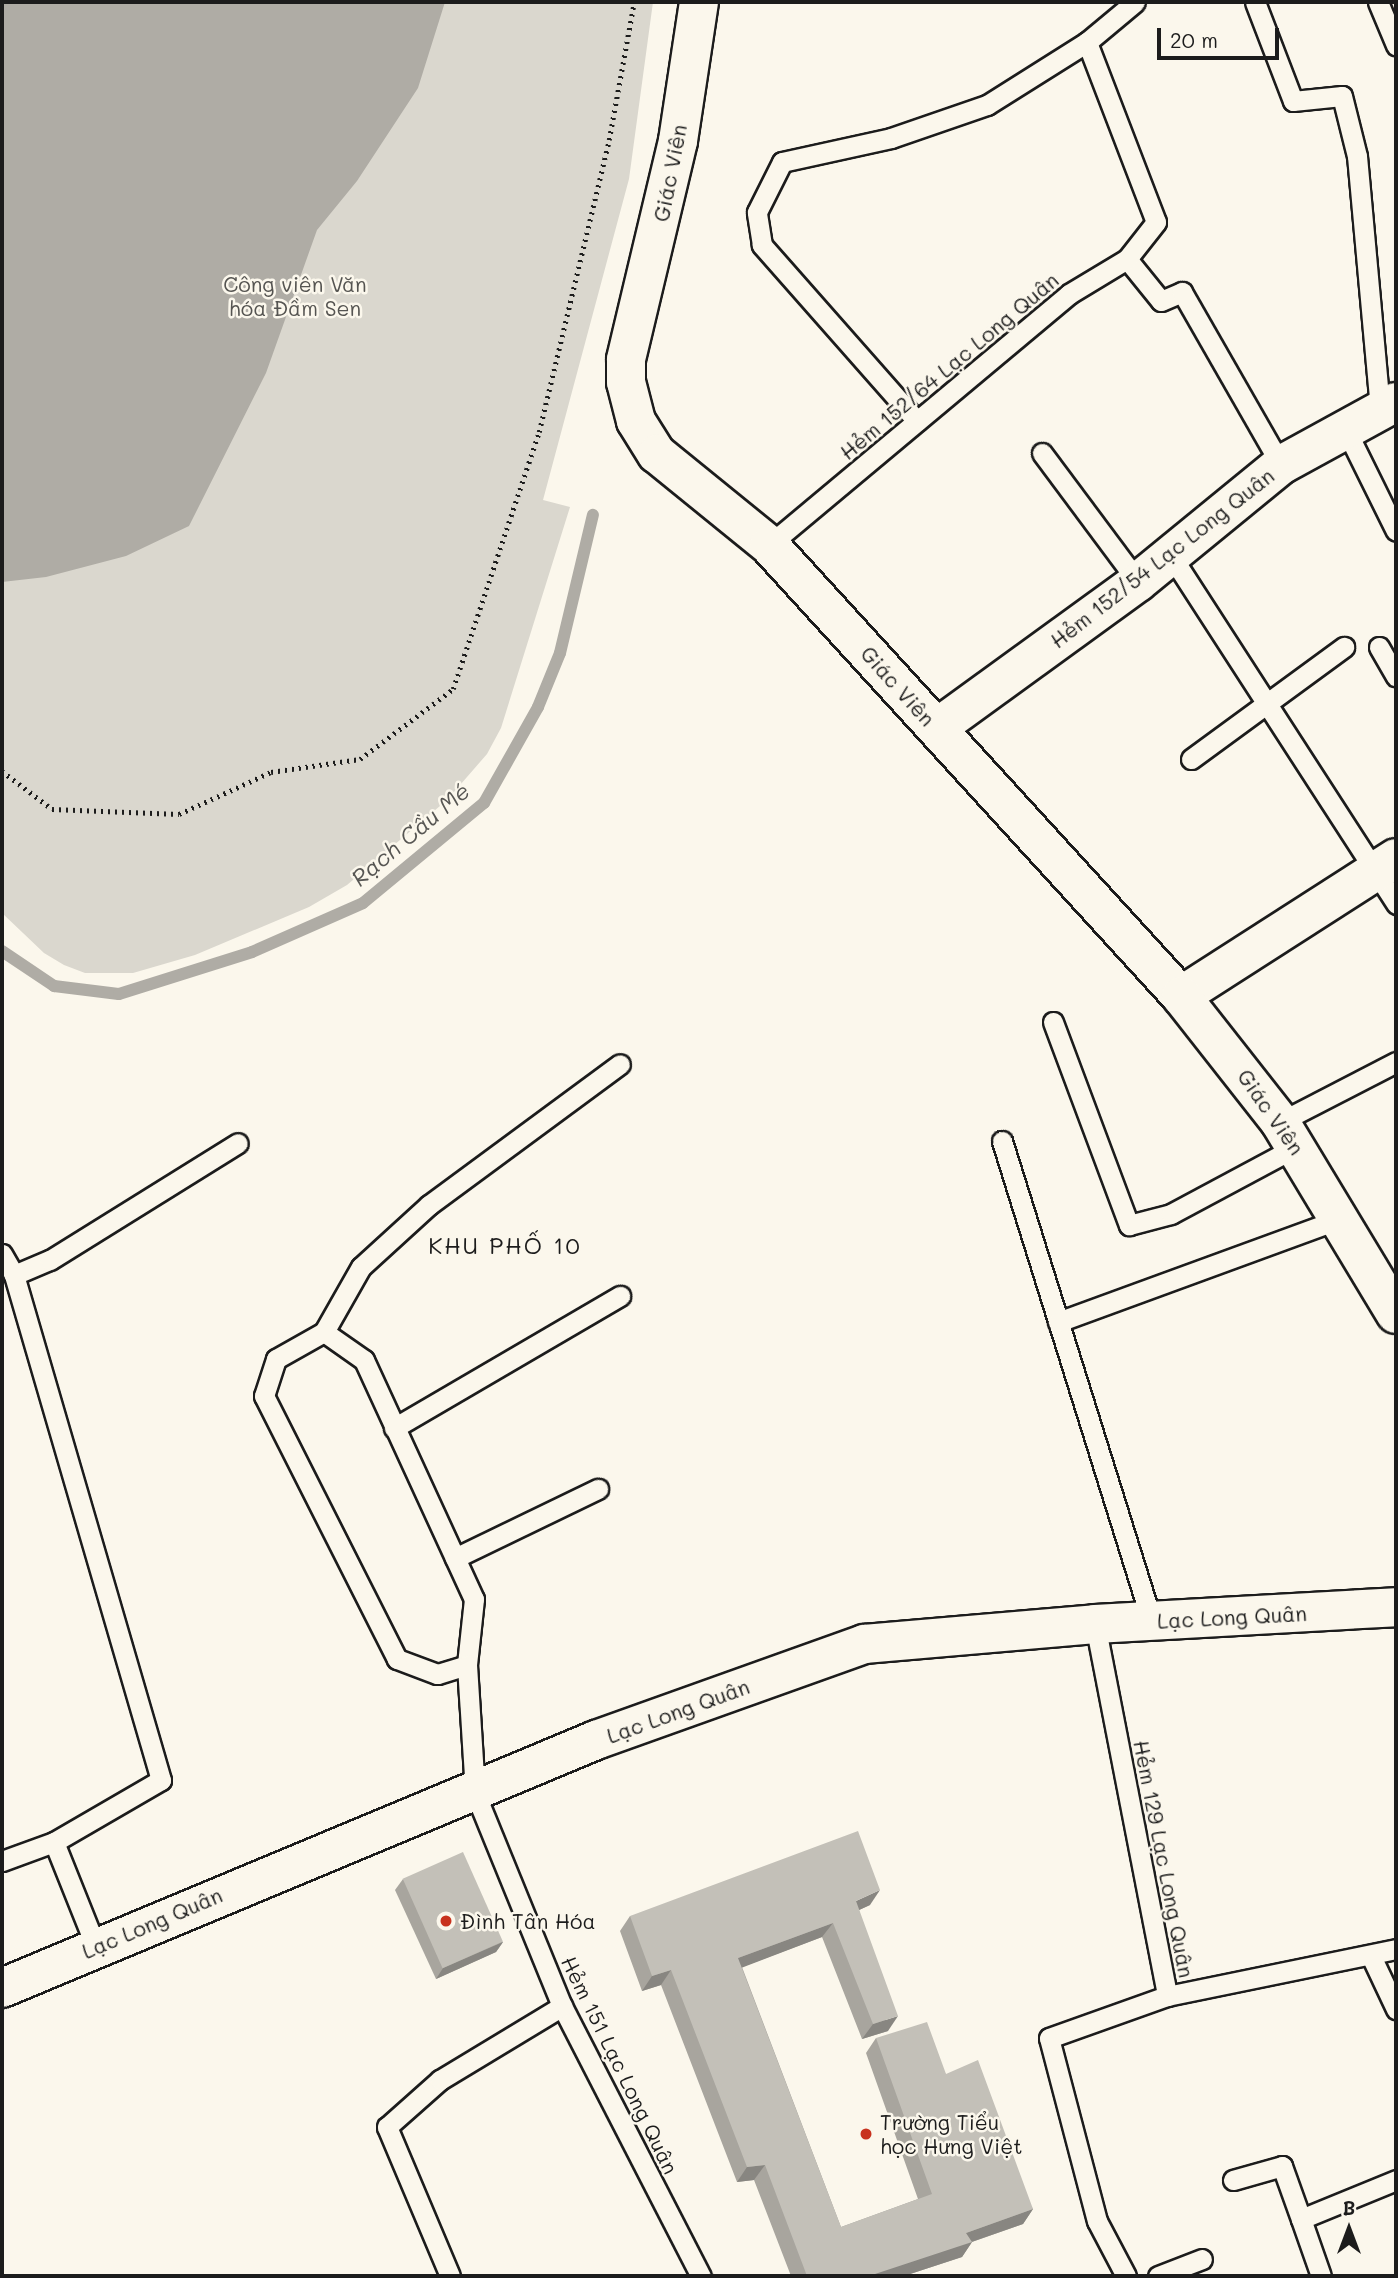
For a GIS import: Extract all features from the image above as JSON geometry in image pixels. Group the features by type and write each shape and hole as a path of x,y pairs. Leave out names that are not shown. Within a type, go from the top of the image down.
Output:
{"street":[{"name":"Giác Viên","path":"699,2 678,141 626,360 626,382 636,421 657,454 769,545 1181,996 1288,1135 1396,1314"},
{"name":"Hẻm 152/54 Lạc Long Quân","path":"937,728 1138,582 1281,465 1391,410"},
{"path":"1181,996 1387,864"},
{"name":"Lạc Long Quân","path":"2,1988 475,1793 596,1740 864,1644 1095,1624 1396,1607"}],"lane":[{"path":"917,421 762,245 757,212 782,162 891,138 987,105 1087,41 1135,2"},
{"path":"1255,2 1293,101 1342,96 1357,156 1391,410"},
{"path":"1378,2 1396,45"},
{"name":"Hẻm 152/64 Lạc Long Quân","path":"769,545 1069,294 1127,259 1156,222 1087,41"},
{"path":"1127,259 1161,301 1182,292 1281,465"},
{"path":"1347,432 1396,531"},
{"path":"1042,453 1138,582"},
{"path":"1170,554 1269,704 1387,864 1396,904"},
{"path":"1191,760 1344,647"},
{"path":"1380,647 1396,676"},
{"path":"1053,1022 1129,1225 1171,1214 1396,1062"},
{"path":"467,1665 437,1674 397,1659 264,1396 276,1359 324,1332 361,1268 429,1205 620,1064"},
{"path":"1002,1141 1152,1622"},
{"path":"15,1275 51,1260 238,1143"},
{"path":"1058,1322 1340,1219"},
{"path":"2,1254 15,1275 161,1780 54,1842 2,1861"},
{"path":"394,1428 620,1296"},
{"name":"Hẻm 151 Lạc Long Quân","path":"324,1332 364,1360 474,1599 467,1665 475,1793 562,2006 701,2276"},
{"path":"455,1558 598,1489"},
{"name":"Hẻm 129 Lạc Long Quân","path":"1095,1624 1167,1996 1396,1949"},
{"path":"54,1842 96,1947"},
{"path":"1371,1956 1396,2009"},
{"path":"1126,2276 1097,2221 1049,2038 1167,1996"},
{"path":"450,2276 387,2127 440,2080 562,2006"},
{"path":"1233,2180 1282,2166 1321,2276"},
{"path":"1301,2220 1396,2180"},
{"path":"1158,2276 1202,2259"}],"path":[{"path":"2,771 52,809 179,814 271,772 360,759 453,689 539,432 609,140 634,2"}],"green space":[{"name":"Công viên Văn hóa Đầm Sen","path":"2,2 653,2 629,179 543,500 570,507 501,728 487,754 447,800 347,885 309,907 195,955 133,973 85,973 64,965 44,953 2,913"}],"shaded area":[{"path":"2,2 445,2 418,88 357,181 317,230 266,373 189,526 126,556 46,577 2,582"}],"building":[{"path":"858,1831 880,1890 856,1901 898,2016 873,2024 833,1923 738,1958 841,2227 932,2194 876,2038 927,2022 946,2074 978,2060 1033,2209 966,2233 972,2242 869,2276 807,2276 765,2165 747,2167 671,1970 652,1976 630,1916"},
{"name":"Đình Tân Hóa","path":"463,1852 503,1942 443,1968 403,1879"}],"waterway":[{"name":"Rạch Cầu Mé","path":"2,951 54,986 119,994 252,952 363,903 484,803 538,707 560,653 593,515"}],"place":[{"name":"Đình Tân Hóa","path":"446,1921"},
{"name":"Trường Tiểu học Hưng Việt","path":"866,2134"}],"district":[{"name":"KHU PHỐ 10","path":"505,1245"}]}
